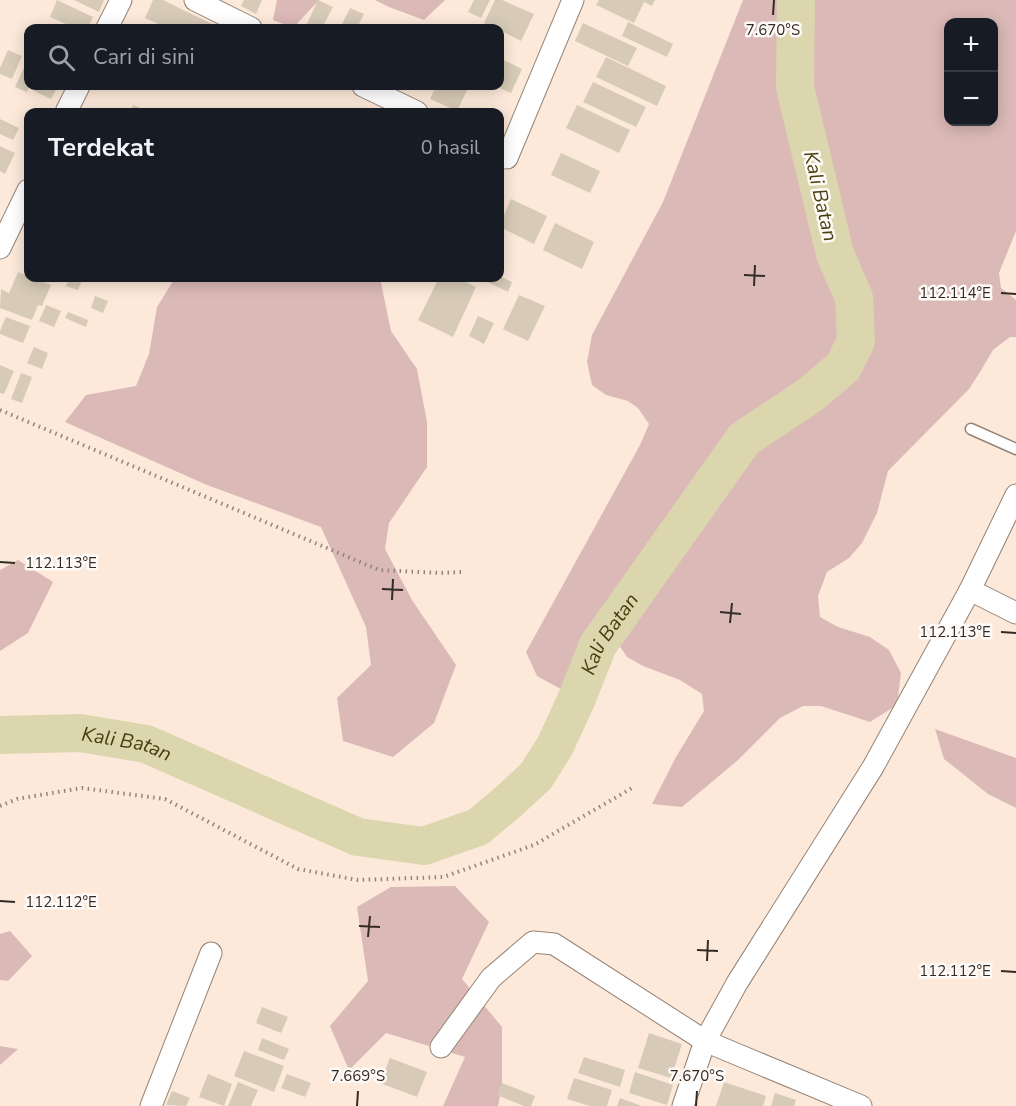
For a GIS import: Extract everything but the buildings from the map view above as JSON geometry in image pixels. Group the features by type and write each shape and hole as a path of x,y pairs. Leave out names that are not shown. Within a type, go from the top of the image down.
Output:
{"street":[{"path":"109,24 121,0"},
{"path":"195,0 243,24"},
{"path":"504,157 573,0"},
{"path":"68,108 78,90"},
{"path":"371,90 409,108"},
{"path":"0,248 24,198"},
{"path":"683,1106 705,1041 737,983 873,767 970,590 1016,495"},
{"path":"970,590 1016,613"},
{"path":"441,1047 491,978 533,942 554,944 705,1041 861,1106"},
{"path":"151,1106 211,953"}],"lane":[{"path":"971,429 1016,449"}],"path":[{"path":"0,410 379,570 463,572"},
{"path":"0,806 17,799 82,788 165,799 298,869 358,880 443,877 534,845 632,789"}],"shaded area":[{"path":"277,0 319,0 297,24 283,24 273,20"},
{"path":"375,0 445,0 424,20"},
{"path":"743,0 1016,0 1016,231 999,273 1001,288 1016,300 1016,337 1010,337 993,350 969,389 888,471 877,513 862,543 849,558 827,572 818,596 820,617 838,627 870,637 889,650 901,673 897,705 870,722 821,706 803,706 780,718 738,760 682,807 652,804 676,757 704,711 702,694 680,680 643,666 627,657 609,630 598,645 577,698 537,676 526,652 640,445 649,424 638,408 628,401 606,395 592,385 587,362 592,335 663,202"},
{"path":"173,282 381,282 391,331 417,369 427,422 427,467 389,523 385,549 412,600 456,665 434,723 393,757 343,741 337,698 371,665 366,627 321,527 207,485 65,422 86,395 136,386 149,354 157,307"},
{"path":"18,560 53,582 28,633 0,651 0,570"},
{"path":"935,729 1016,758 1016,808 988,794 944,759"},
{"path":"455,886 489,922 462,979 502,1027 502,1086 498,1106 443,1106 465,1057 386,1033 349,1070 330,1026 368,981 357,907 391,887"},
{"path":"10,931 32,956 8,981 0,980 0,934"},
{"path":"0,1046 18,1049 0,1065"}],"waterway":[{"name":"Kali Batan","path":"0,735 80,733 146,744 358,837 424,846 478,827 509,801 536,776 555,746 598,645 744,439 810,395 843,367 856,341 854,298 835,254 795,87 796,0"}]}
